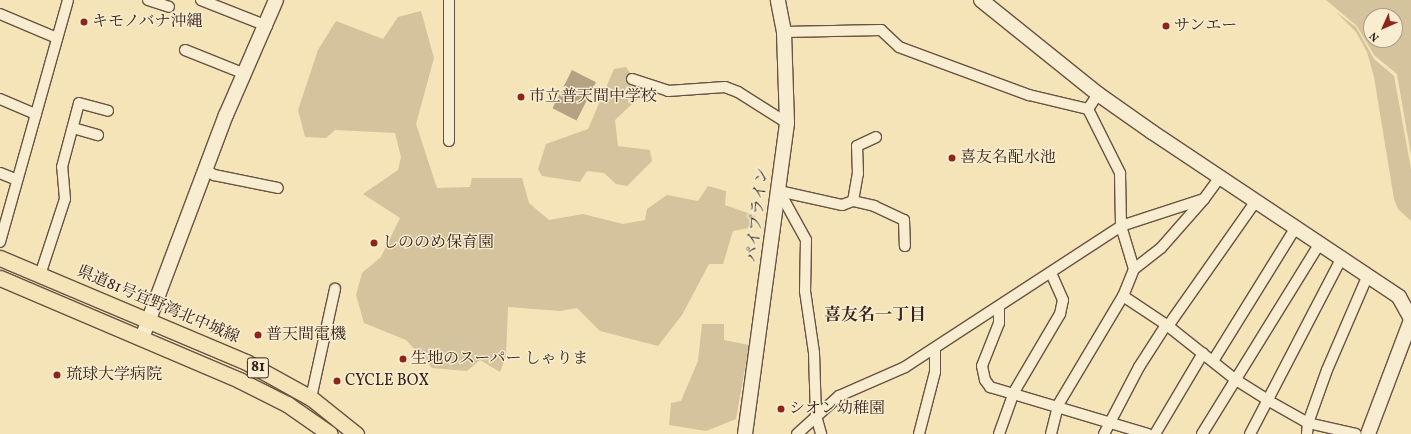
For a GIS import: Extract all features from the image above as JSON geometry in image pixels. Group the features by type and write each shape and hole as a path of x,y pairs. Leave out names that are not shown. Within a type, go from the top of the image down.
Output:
{"main road":[{"name":"県道81号宜野湾北中城線","path":"0,258 240,359 311,398 356,434"},
{"name":"81","path":"0,278 142,338 287,404 330,434"}],"street":[{"path":"0,242 68,0"},
{"path":"148,0 168,7"},
{"path":"201,0 267,26"},
{"path":"142,338 150,320 205,169 267,26 276,0"},
{"path":"449,0 449,141"},
{"name":"パイプライン","path":"745,434 787,123 784,32 778,0"},
{"path":"981,0 1098,94 1219,178 1342,257 1399,297 1411,320 1368,434"},
{"path":"0,14 57,38"},
{"path":"784,32 881,30 899,47 943,64 1028,95 1088,109"},
{"path":"185,50 245,74"},
{"path":"632,78 668,90 724,87 738,92 787,123"},
{"path":"1088,109 1098,94"},
{"path":"0,99 36,114"},
{"path":"40,275 65,199 62,167 79,103 108,111"},
{"path":"1088,109 1120,173 1121,226 1134,269"},
{"path":"73,128 98,135"},
{"path":"854,201 858,174 857,146 876,136"},
{"path":"205,169 214,175 278,188"},
{"path":"0,173 17,180"},
{"path":"1051,434 1058,405 1123,296 1134,269 1161,248 1204,199 1219,178"},
{"path":"779,191 842,205 854,201 874,206 904,220 905,246"},
{"path":"779,191 806,240 805,291 814,353 816,416 821,434"},
{"path":"796,434 839,396 905,367 1121,226 1204,199"},
{"path":"1104,434 1109,421 1167,326 1256,201"},
{"path":"1212,361 1296,227"},
{"path":"1202,434 1320,243"},
{"path":"1250,434 1269,401 1342,257"},
{"path":"999,434 1014,392 1060,314 1063,300 1051,273"},
{"path":"1306,434 1308,423 1368,275"},
{"path":"311,398 335,289"},
{"path":"1123,296 1167,326 1236,380 1269,401 1308,423 1356,434"},
{"path":"999,307 999,323 982,366 985,380 990,387 1014,392 1058,405 1148,434"},
{"path":"920,434 935,372 935,348"},
{"path":"1155,434 1203,353"}],"shaded area":[{"path":"1326,0 1411,0 1411,155 1397,74 1374,55 1370,48 1403,48 1403,8 1363,8 1363,36 1357,26"},
{"path":"421,11 434,58 416,124 437,188 470,187 472,178 522,178 529,203 549,220 583,214 623,224 645,220 647,209 667,195 698,201 708,186 726,191 725,205 756,216 749,228 733,231 723,264 709,264 682,315 658,346 600,331 577,308 560,311 508,307 506,356 500,372 480,360 467,371 432,368 406,340 364,323 356,295 362,273 381,257 400,218 363,194 398,170 401,157 395,133 335,130 326,138 305,137 298,110 318,50 336,21 383,39 398,17"},
{"path":"1336,12 1356,27 1363,39 1363,45 1356,32"},
{"path":"1365,48 1368,48 1374,59 1394,76 1411,169 1411,221 1398,209 1394,199 1374,77"},
{"path":"626,67 644,93 615,120 618,146 650,150 652,161 627,186 616,184 604,173 587,171 580,182 542,176 538,169 546,144 588,129 614,69"},
{"path":"572,70 596,82 577,121 552,108"},
{"path":"702,324 724,324 724,340 749,345 736,419 706,431 669,425 671,403 681,401 698,361"}],"place":[{"name":"キモノバナ沖縄","path":"84,22"},
{"name":"サンエー","path":"1166,26"},
{"name":"市立普天間中学校","path":"521,97"},
{"name":"喜友名配水池","path":"952,158"},
{"name":"しののめ保育園","path":"374,243"},
{"name":"普天間電機","path":"258,335"},
{"name":"生地のスーパー しゃりま","path":"403,359"},
{"name":"琉球大学病院","path":"57,375"},
{"name":"CYCLE BOX","path":"337,381"},
{"name":"シオン幼稚園","path":"781,409"}],"district":[{"name":"喜友名一丁目","path":"875,316"}]}
